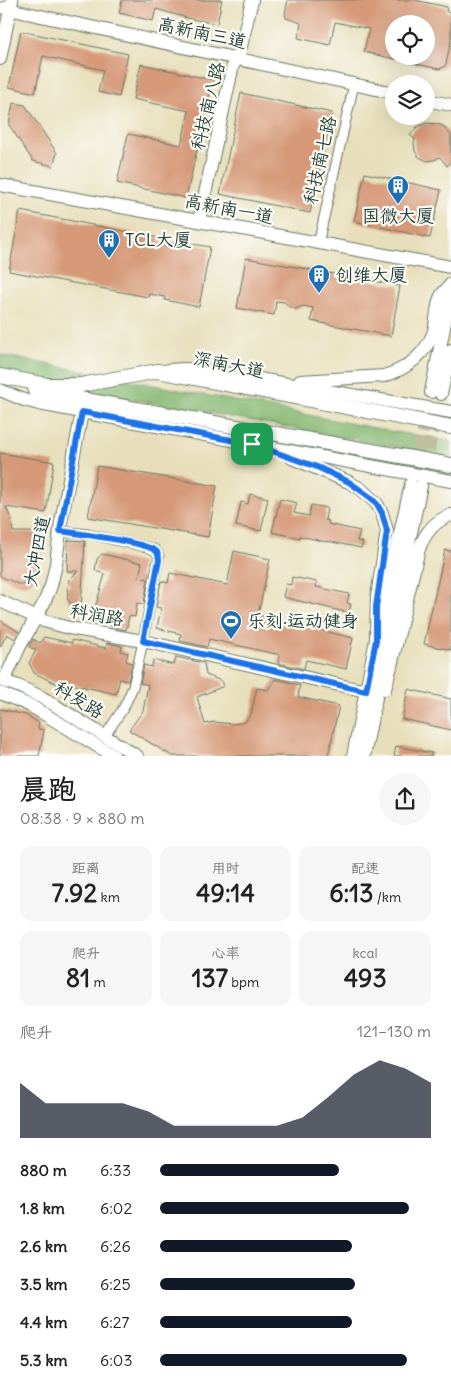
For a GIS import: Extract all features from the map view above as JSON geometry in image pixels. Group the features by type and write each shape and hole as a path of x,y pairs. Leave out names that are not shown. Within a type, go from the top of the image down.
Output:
{"main road":[{"name":"科技南八路","path":"199,221 233,65 238,59 252,0"},
{"name":"高新南三道","path":"8,4 238,59 385,91"},
{"path":"0,24 8,4"},
{"path":"0,59 8,4"},
{"path":"435,102 451,105"},
{"name":"高新南一道","path":"0,185 451,267"},
{"path":"281,383 384,376 407,367 428,344 433,332 441,296 451,284"},
{"path":"451,293 436,393 451,350"},
{"path":"158,371 186,369 213,371 451,412"},
{"name":"深南大道","path":"0,376 47,385 81,385 158,371 451,427"},
{"path":"0,385 451,465"},
{"path":"0,390 32,402 451,481"},
{"name":"大冲四道","path":"1,685 51,586 82,412"},
{"path":"252,444 310,464 349,482 366,493 377,504 382,513 387,531 376,607 376,640"},
{"path":"353,756 376,640 416,485 364,756"},
{"path":"371,726 390,670 419,549 426,533 446,517 451,516"},
{"name":"科润路","path":"0,601 36,618 69,628 143,641 366,691"},
{"name":"科发路","path":"1,685 18,686 42,698 137,756"},
{"name":"科发路","path":"1,685 31,706 114,756"}],"street":[{"name":"科技南七路","path":"318,244 354,84"},
{"path":"60,531 98,536 147,547 158,553 159,560 133,687 105,736"}],"green space":[{"path":"0,355 395,432 451,441 451,457 0,375"}],"building":[{"path":"122,0 222,0 217,24 156,9 153,21 119,13"},
{"path":"288,0 415,0 447,7 446,11 451,14 451,41 446,64 439,69 421,65 435,65 435,15 385,15 385,57 364,52 369,29 335,22 330,45 298,38 301,23 286,18"},
{"path":"21,31 128,54 119,97 98,92 103,70 43,56 35,93 9,87"},
{"path":"141,64 213,80 186,198 117,183 128,134 181,145 189,111 133,99"},
{"path":"241,93 332,113 310,213 220,194"},
{"path":"13,103 25,105 57,153 53,166 33,161 9,125"},
{"path":"437,124 443,126 451,135 451,161 447,166 440,157 427,161 419,157 415,151 415,139 410,135 417,127"},
{"name":"国微大厦","path":"365,173 441,190 430,238 354,221"},
{"name":"TCL大厦","path":"20,211 160,238 159,241 175,244 176,241 210,247 199,307 165,300 165,297 149,294 148,297 9,271"},
{"name":"创维大厦","path":"246,258 400,286 391,336 311,321 313,308 303,306 295,309 288,306 285,302 276,301 274,315 237,308"},
{"path":"0,453 54,462 46,513 6,507 11,519 13,532 31,532 37,534 39,538 40,547 35,575 33,580 26,585 18,584 0,576"},
{"path":"97,466 217,486 208,537 88,517"},
{"path":"250,494 268,498 261,531 236,526 241,502 248,504"},
{"path":"280,499 297,503 294,513 309,516 311,505 327,508 325,520 329,521 328,524 360,531 357,541 363,542 361,548 272,532"},
{"path":"68,540 85,541 82,600 79,604 71,604 67,598 67,589 70,584 68,581 78,571 67,571"},
{"path":"445,550 451,551 451,650 424,644"},
{"path":"234,551 270,559 258,615 353,638 346,669 306,660 304,669 278,663 280,655 209,639 207,647 180,641 181,634 157,628 161,608 156,607 161,581 168,583 170,573 227,585"},
{"path":"102,554 142,563 139,577 148,579 144,604 137,603 135,617 129,616 126,630 111,627 114,612 95,608 105,574 95,571 97,559"},
{"path":"292,577 317,582 316,587 349,594 347,603 351,604 349,613 283,597 286,584 291,585"},
{"path":"0,620 19,632 15,639 7,634 0,647"},
{"path":"44,637 72,643 72,640 106,648 107,643 122,646 121,651 128,653 126,661 132,663 128,681 120,679 116,694 71,684 68,689 34,673 29,663 36,650 29,647 33,639 40,643"},
{"path":"176,657 204,663 206,675 222,681 224,686 197,697 205,724 214,722 234,724 245,722 251,714 257,688 268,690 275,679 300,685 298,697 339,706 328,756 172,756 129,730 143,711 148,685 140,683 144,665 152,667 153,660 174,665"},
{"path":"408,689 451,699 451,730 402,719"},
{"path":"0,709 26,715 39,723 38,729 44,730 39,756 0,756"},
{"path":"396,746 432,753 431,756 394,756"}],"tunnel":[{"path":"415,468 431,392"},
{"path":"421,486 441,394"}],"place":[{"name":"国微大厦","path":"398,205"},
{"name":"TCL大厦","path":"109,259"},
{"name":"创维大厦","path":"319,294"},
{"name":"乐刻·运动健身","path":"231,640"}],"route":[{"path":"82,412 252,444 310,464 349,482 370,497 382,513 387,531 377,597 376,640 366,691 143,641 159,560 158,553 147,547 98,536 60,531 82,412"}]}
